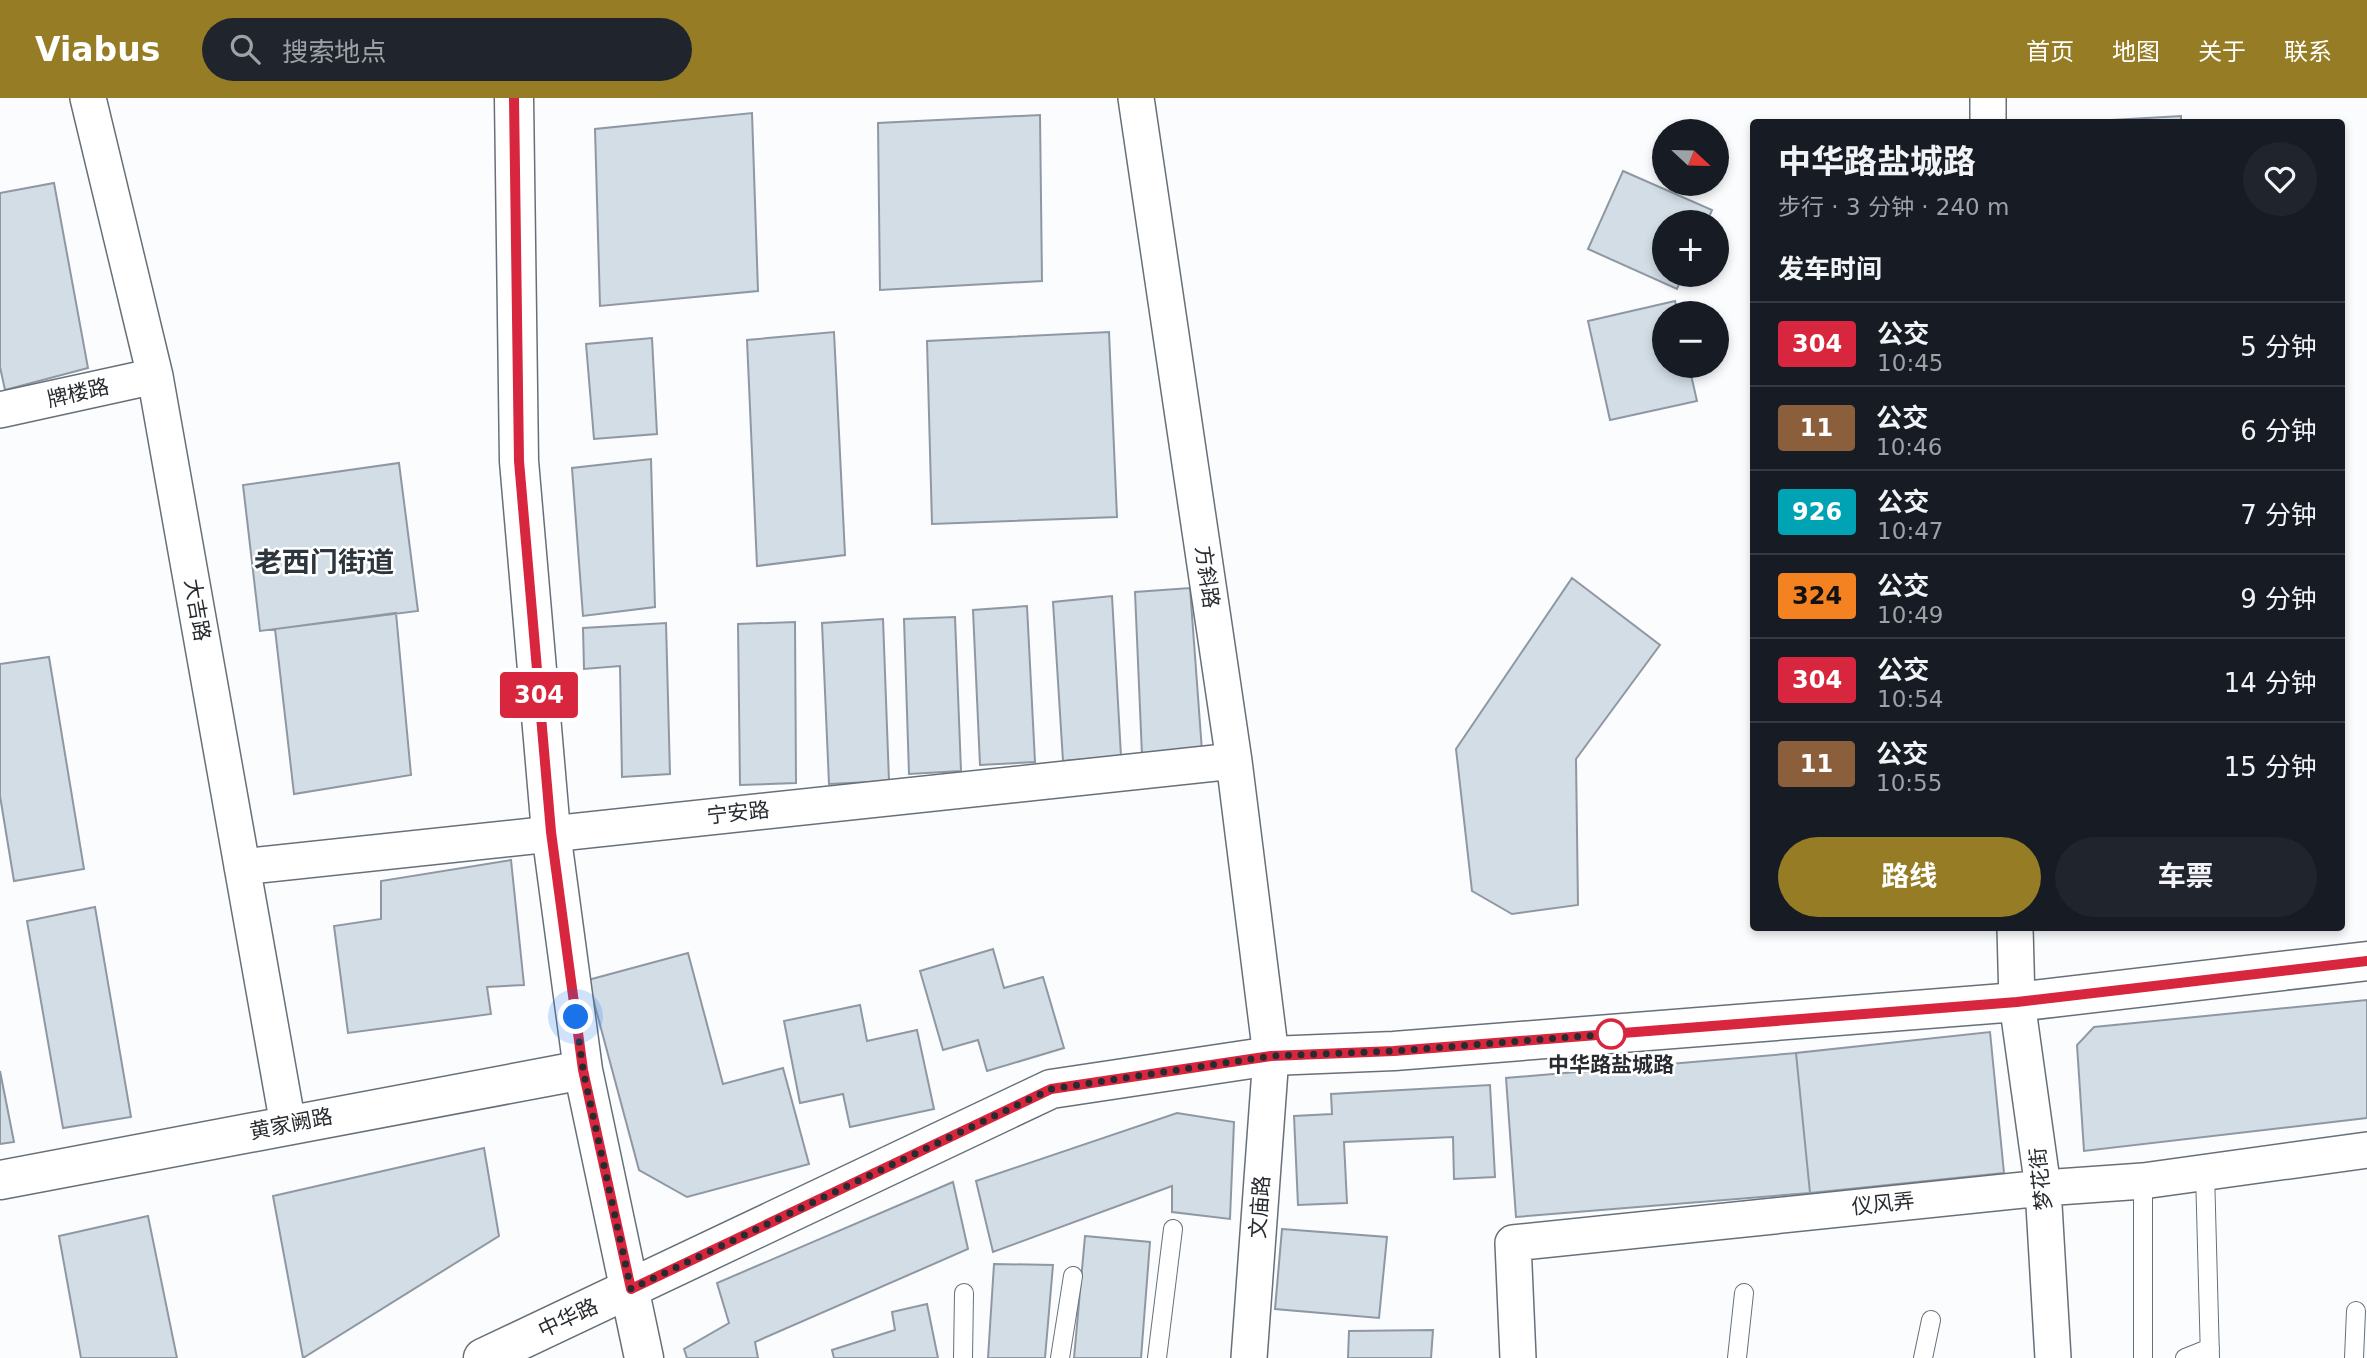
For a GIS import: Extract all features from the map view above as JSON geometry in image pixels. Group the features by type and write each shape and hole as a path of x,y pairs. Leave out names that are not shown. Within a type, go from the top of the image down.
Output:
{"street":[{"name":"大吉路","path":"88,98 155,376 288,1125"},
{"path":"513,98 519,461 551,832 583,1070 644,1358"},
{"name":"方斜路","path":"1136,98 1234,761 1271,1056"},
{"path":"1987,98 1988,119"},
{"name":"牌楼路","path":"0,410 155,376"},
{"name":"宁安路","path":"242,867 1234,761"},
{"name":"梦花街","path":"2015,931 2017,1002 2043,1188 2053,1358"},
{"name":"中华路","path":"483,1358 1051,1089 1271,1056 1394,1051 2017,1002 2367,961"},
{"name":"文庙路","path":"1249,1358 1271,1056"},
{"name":"黄家阙路","path":"0,1180 583,1070"},
{"name":"仪风弄","path":"1518,1358 1513,1243 2043,1188 2143,1181 2367,1150"}],"lane":[{"path":"2185,1358 2210,1353 2206,1172"},
{"path":"2143,1181 2143,1358"},
{"path":"1157,1358 1173,1229"},
{"path":"1060,1358 1073,1276"},
{"path":"963,1358 964,1293"},
{"path":"1737,1358 1744,1293"},
{"path":"2354,1358 2356,1311"},
{"path":"1923,1358 1931,1320"}],"building":[{"path":"752,113 758,291 600,306 595,129"},
{"path":"1040,115 1042,281 880,290 878,123"},
{"path":"2181,116 2181,119 2129,119"},
{"path":"1623,171 1652,184 1652,196 1680,196 1712,210 1652,210 1652,278 1588,249"},
{"path":"54,183 88,368 5,390 0,367 0,193"},
{"path":"1652,306 1652,378 1692,378 1697,401 1610,420 1588,321"},
{"path":"834,332 845,555 757,566 747,340"},
{"path":"1109,332 1117,517 932,524 927,341"},
{"path":"652,338 657,434 594,439 586,344"},
{"path":"651,459 655,607 583,616 572,468"},
{"path":"399,463 418,611 260,631 243,485"},
{"path":"1572,578 1660,645 1576,759 1578,905 1512,914 1472,891 1456,749"},
{"path":"1190,588 1202,751 1142,755 1135,592"},
{"path":"1112,596 1121,756 1063,761 1053,602"},
{"path":"1027,606 1035,762 980,765 973,610"},
{"path":"396,613 411,775 294,794 275,629"},
{"path":"955,617 961,771 909,774 904,619"},
{"path":"883,619 889,781 829,784 822,623"},
{"path":"795,622 796,783 740,785 738,624"},
{"path":"666,623 670,774 622,777 620,666 584,669 583,628"},
{"path":"49,657 84,869 14,881 0,796 0,664"},
{"path":"511,860 524,985 487,987 491,1014 348,1033 334,926 381,919 381,881"},
{"path":"95,907 131,1117 63,1128 27,921"},
{"path":"993,949 1004,988 1043,977 1064,1048 987,1071 978,1040 943,1050 920,971"},
{"path":"688,953 723,1084 783,1068 809,1164 687,1197 639,1170 588,980"},
{"path":"2367,1000 2367,1118 2084,1151 2077,1045 2094,1027"},
{"path":"860,1005 867,1041 917,1030 934,1109 850,1127 843,1094 800,1103 784,1021"},
{"path":"1990,1032 2004,1173 1810,1193 1796,1053"},
{"path":"1796,1053 1810,1193 1516,1217 1506,1078"},
{"path":"0,1071 14,1142 0,1144"},
{"path":"1490,1085 1495,1177 1454,1179 1453,1137 1344,1142 1347,1203 1298,1205 1294,1116 1332,1114 1331,1094"},
{"path":"1177,1113 1234,1122 1230,1219 1172,1212 1172,1186 993,1252 976,1181"},
{"path":"484,1148 499,1236 303,1358 273,1196"},
{"path":"953,1182 968,1249 755,1342 758,1358 687,1358 684,1349 729,1323 717,1283"},
{"path":"148,1216 177,1358 81,1358 59,1236"},
{"path":"1282,1229 1387,1237 1379,1318 1275,1309"},
{"path":"1085,1236 1150,1242 1141,1358 1074,1358"},
{"path":"994,1264 1053,1265 1045,1358 988,1358"},
{"path":"927,1304 938,1358 834,1358 832,1350 895,1330 892,1312"},
{"path":"1433,1330 1431,1358 1348,1358 1349,1331"}],"bus line":[{"name":"304","path":"514,98 519,461 551,832 583,1070 631,1289 1051,1089 1271,1056 1394,1051 2017,1002 2367,961"}],"place":[{"name":"中华路盐城路","path":"1611,1034"}],"district":[{"name":"老西门街道","path":"324,562"}],"route":[{"path":"576,1017 583,1070 631,1289 1051,1089 1271,1056 1394,1051 1611,1034"}]}
